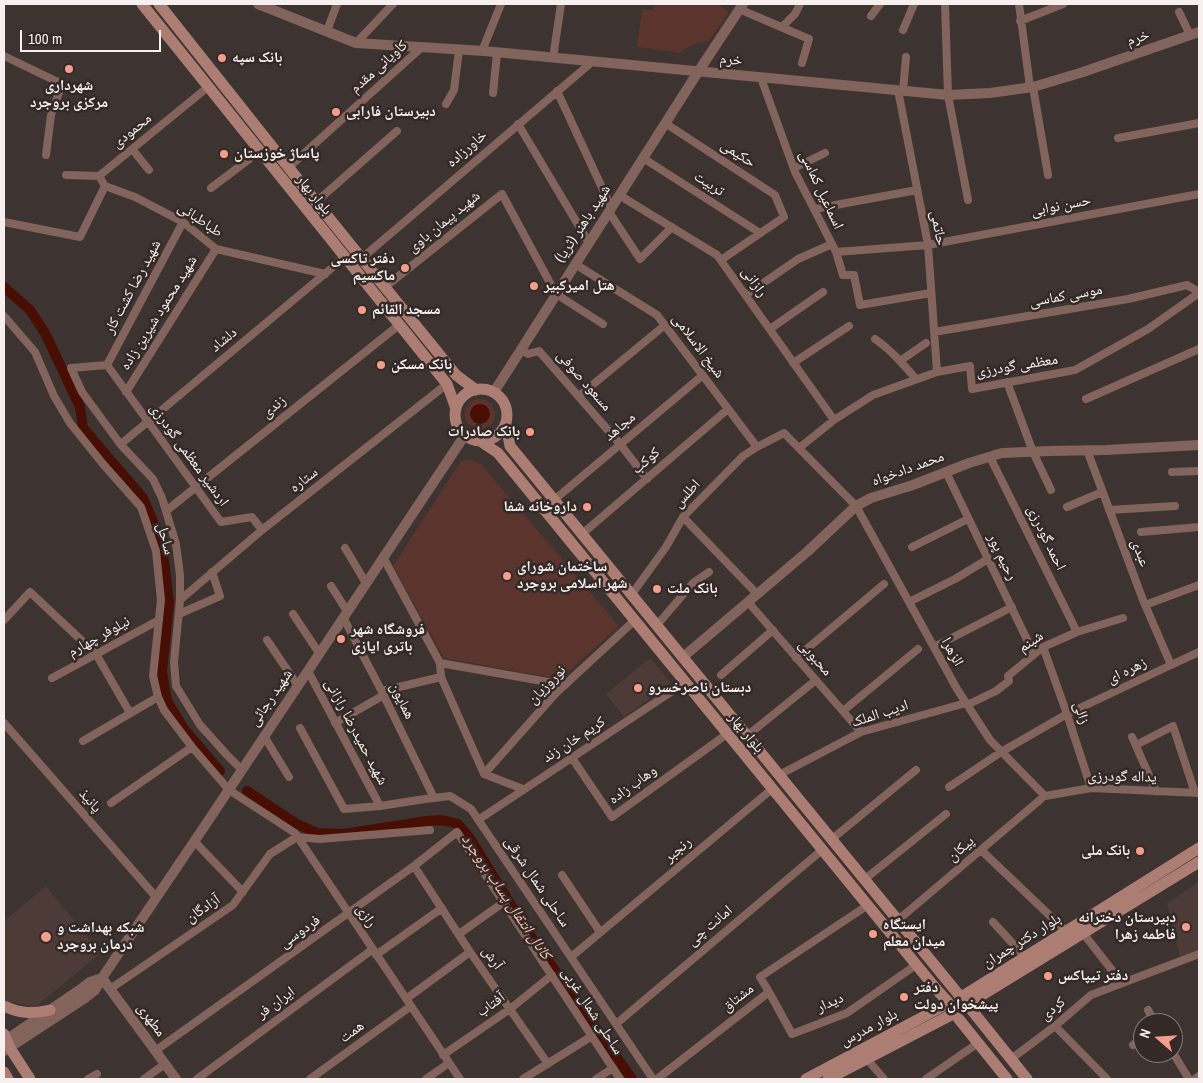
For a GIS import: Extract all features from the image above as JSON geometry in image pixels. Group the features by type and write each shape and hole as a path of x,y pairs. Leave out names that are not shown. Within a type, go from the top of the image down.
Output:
{"main road":[{"name":"بلوار بهار","path":"142,4 447,384 456,409"},
{"name":"بلوار بهار","path":"164,5 316,202 456,374 476,390"},
{"path":"482,389 494,392 500,396 507,409 506,424 496,437 491,439 480,441 469,438 460,430 457,423 456,409 459,402 469,392 476,390 482,389"},
{"name":"بلوار بهار","path":"506,424 510,446 748,735 1027,1079"},
{"name":"بلوار بهار","path":"480,441 498,453 686,682 916,965 978,1044 1001,1077"},
{"path":"601,579 612,570"},
{"path":"806,830 817,820"},
{"name":"بلوار دکتر چمران","path":"965,1001 1025,957 1199,848"},
{"name":"بلوار دکتر چمران","path":"965,1001 1083,934 1199,862"},
{"path":"916,965 926,965 928,962 927,956"},
{"path":"954,996 965,1001 966,1015 951,1010 950,998 954,996"},
{"path":"4,1006 12,1010 28,1013 50,1010"},
{"name":"بلوار مدرس","path":"828,1079 867,1059 951,1010"},
{"name":"بلوار مدرس","path":"806,1079 951,1010"},
{"path":"978,1044 979,1037 982,1034 990,1034"},
{"path":"6,1044 30,1079"},
{"path":"4,1072 8,1079"}],"street":[{"name":"خرم","path":"258,4 275,7 356,43 482,51 948,95 990,93 1031,87 1080,73 1195,34"},
{"path":"327,31 337,4"},
{"path":"356,43 393,4"},
{"path":"482,51 501,4"},
{"path":"553,58 561,4"},
{"path":"782,27 795,14 800,4"},
{"path":"871,16 880,4"},
{"path":"903,30 914,4"},
{"path":"945,4 948,95 968,200"},
{"path":"1019,4 1031,87 1048,175"},
{"path":"1020,21 1063,4"},
{"path":"741,7 809,39 802,63"},
{"name":"شهید باهنر (ثریا)","path":"494,392 741,7"},
{"path":"1180,12 1195,34"},
{"name":"کاویانی مقدم","path":"289,167 422,47"},
{"path":"446,104 454,90 459,50"},
{"path":"493,92 497,53"},
{"path":"4,56 62,84 51,115 46,155"},
{"name":"حاتمی","path":"906,57 900,91 928,245 937,372"},
{"name":"خاورزاده","path":"362,258 592,62"},
{"name":"اسماعیل کماسی","path":"761,78 794,168 836,252 844,275 854,275 860,305 931,293"},
{"name":"محمودی","path":"99,176 208,87"},
{"path":"557,91 610,210 640,259 672,227"},
{"name":"حکیمی","path":"665,123 775,195 784,217 760,234"},
{"path":"1118,138 1199,123"},
{"path":"518,124 589,242"},
{"path":"316,202 397,131"},
{"path":"132,149 149,170"},
{"path":"211,188 260,151"},
{"path":"794,168 824,153"},
{"name":"تربیت","path":"643,158 760,234"},
{"path":"4,222 80,237 106,186 99,176 66,175"},
{"name":"طباطبائی","path":"106,186 135,197 183,222 216,249 325,274"},
{"path":"814,209 917,190"},
{"name":"شهید پیمان باوی","path":"385,287 502,194 556,294"},
{"name":"حسن نوابی","path":"836,252 928,245 1199,194"},
{"name":"رازانی","path":"619,195 717,255 834,420"},
{"name":"شهید رضا کشت کار","path":"107,365 183,222"},
{"path":"721,260 760,234"},
{"path":"746,295 798,260 832,244"},
{"name":"شهید محمود شیرین زاده","path":"126,392 216,249"},
{"name":"دلشاد","path":"121,444 346,257"},
{"name":"شیخ الاسلامی","path":"575,264 657,315 756,446"},
{"name":"موسی کماسی","path":"934,332 1128,299 1187,285 1199,293"},
{"path":"770,329 823,292"},
{"name":"معظمی گودرزی","path":"799,448 834,420 873,395 937,372 970,366 972,389 1075,370 1148,329 1199,293"},
{"path":"556,294 603,324"},
{"name":"ساحل","path":"4,316 35,352 54,396 70,423 141,508 156,551 160,600 153,676 158,697 164,710 192,747 229,790"},
{"name":"زندی","path":"166,511 399,324"},
{"path":"579,396 665,325"},
{"path":"794,363 849,326"},
{"path":"875,339 888,348 916,380"},
{"path":"900,360 926,343"},
{"path":"1086,399 1199,349"},
{"name":"مسعود صوفی","path":"522,350 528,354 539,351 620,444 647,479"},
{"name":"ساحل","path":"107,365 72,368 82,392 121,444 153,479 166,511 176,544 180,576 180,600 174,662 176,686 200,725 242,770"},
{"name":"اردشیر معظمی گودرزی","path":"107,365 221,522 252,517 262,530"},
{"name":"مجاهد","path":"554,500 703,375"},
{"path":"1007,382 1033,452 1051,490"},
{"name":"ستاره","path":"180,600 262,530 447,384"},
{"name":"کوکب","path":"582,534 728,409"},
{"name":"اطلس","path":"632,594 666,547 683,517 743,456 756,446 784,433"},
{"name":"الزهرا","path":"784,433 856,506 966,704 990,740 1043,797"},
{"name":"شهید رجائی","path":"6,1044 86,998 95,990 465,435"},
{"name":"محمد دادخواه","path":"683,657 807,552 856,506 871,498 1002,453 1199,445"},
{"name":"عبدی","path":"1087,450 1145,605 1171,665"},
{"name":"احمد گودرزی","path":"990,457 1077,632"},
{"path":"1172,472 1199,471"},
{"name":"رحیم پور","path":"946,472 1034,654"},
{"path":"1067,507 1102,492"},
{"path":"1109,510 1175,506"},
{"path":"683,517 757,594"},
{"path":"912,548 968,519"},
{"path":"1140,532 1199,528"},
{"path":"345,548 366,583"},
{"path":"383,557 440,663 441,677 484,774 523,789"},
{"path":"909,602 955,579 988,558"},
{"path":"179,614 220,596 212,572"},
{"path":"657,625 693,583 710,572"},
{"path":"796,658 884,584"},
{"path":"331,586 345,614"},
{"path":"1145,605 1199,586"},
{"path":"4,620 30,592 96,654 130,713"},
{"name":"محبوبی","path":"748,602 861,732"},
{"path":"934,647 1012,607"},
{"path":"292,614 319,653"},
{"name":"همایون","path":"345,614 434,798"},
{"name":"شبنم","path":"966,704 996,692 1009,681 1008,676 1043,647 1077,632 1123,618"},
{"name":"نیلوفر چهارم","path":"52,678 158,620"},
{"name":"نوروزیان","path":"484,774 565,685 635,620"},
{"path":"721,675 773,630"},
{"path":"267,640 298,686"},
{"name":"زالی","path":"1043,647 1091,788"},
{"path":"843,711 918,649"},
{"name":"زهره ای","path":"949,787 1001,752 1067,714 1199,652"},
{"path":"440,663 565,685"},
{"name":"شهید حمیدرضا رازانی","path":"308,671 380,806"},
{"path":"336,723 383,693 441,677"},
{"path":"748,735 816,680"},
{"name":"کریم خان زند","path":"478,820 686,682"},
{"path":"83,741 158,697"},
{"name":"ادیب الملک","path":"779,775 861,732 966,704"},
{"name":"پانیذ","path":"4,723 156,898"},
{"path":"1136,745 1173,726 1197,793"},
{"name":"ساحلی شمال شرقی","path":"300,728 344,809 450,796 471,809 655,1079"},
{"name":"وهاب زاده","path":"572,758 612,817 728,734"},
{"path":"264,736 289,777"},
{"path":"1132,737 1156,791"},
{"path":"111,802 192,747"},
{"path":"832,839 916,770"},
{"name":"یداله گودرزی","path":"1043,797 1091,788 1197,793"},
{"name":"رنجبر","path":"571,957 772,789"},
{"name":"رازی","path":"229,790 295,833 460,1079"},
{"name":"پیکان","path":"898,920 1043,797"},
{"path":"865,879 946,814"},
{"path":"297,837 320,839 430,830"},
{"name":"فردوسی","path":"155,1051 349,914 457,832"},
{"name":"ساحلی شمال غربی","path":"457,832 620,1079"},
{"name":"آزادگان","path":"110,989 233,905 270,854 297,837"},
{"path":"194,841 243,892"},
{"name":"امانت چی","path":"616,1024 822,850"},
{"path":"981,850 1066,931"},
{"name":"آرش","path":"414,866 470,952 548,1064"},
{"path":"562,876 600,932"},
{"path":"459,934 504,902"},
{"name":"مشتاق","path":"655,1079 768,992 760,978 868,905"},
{"name":"ایران فر","path":"197,1079 374,952 442,908"},
{"path":"993,922 1025,957"},
{"path":"1083,934 1122,984"},
{"name":"همت","path":"310,1079 470,952"},
{"name":"کردی","path":"1011,1059 1055,1026 1091,995 1199,954"},
{"name":"دیدار","path":"768,992 792,1034 847,1013 916,965"},
{"name":"آفتاب","path":"444,1055 510,1009 552,975"},
{"name":"شهید رجائی","path":"6,1044 90,982 102,978"},
{"name":"مطهری","path":"102,978 176,1079"},
{"path":"1055,1026 1107,1079"},
{"path":"523,1079 592,1036"},
{"path":"926,1079 978,1044"},
{"path":"867,1059 884,1079"},
{"path":"426,1079 449,1063"},
{"path":"1179,1063 1188,1079"},
{"path":"144,1079 165,1064"},
{"path":"596,1079 613,1068"},
{"path":"88,1079 97,1074"},
{"path":"1195,1079 1199,1076"}],"shaded area":[{"path":"654,4 718,4 729,12 709,41 694,44 680,53 637,47 642,9 653,10"},
{"path":"480,399 486,400 494,408 494,420 486,428 480,429 474,428 466,420 465,414 466,408 474,400"},
{"path":"480,404 487,407 490,414 487,421 480,424 473,421 470,414 473,407"},
{"path":"471,460 481,464 619,626 560,679 444,658 393,566 461,461"},
{"name":"دبستان ناصرخسرو","path":"650,658 671,683 624,717 606,694"},
{"name":"دبیرستان دخترانه فاطمه زهرا","path":"1199,882 1199,950 1180,957 1167,903"},
{"name":"شبکه بهداشت و درمان بروجرد","path":"46,886 101,953 35,1007 4,1001 4,921"}],"waterway":[{"name":"کانال انتقال پساب بروجرد","path":"4,287 30,310 45,333 80,407 83,428 143,498 162,543 169,602 162,672 167,701 184,729 220,771"},
{"name":"کانال انتقال پساب بروجرد","path":"247,791 295,823 317,833 344,834 442,820 458,824 469,837 527,931 632,1079"}],"place":[{"name":"بانک سپه","path":"222,58"},
{"name":"شهرداری مرکزی بروجرد","path":"69,69"},
{"name":"دبیرستان فارابی","path":"336,112"},
{"name":"پاساژ خوزستان","path":"224,154"},
{"name":"دفتر تاکسی ماکسیم","path":"405,268"},
{"name":"هتل امیرکبیر","path":"534,286"},
{"name":"مسجد القائم","path":"362,310"},
{"name":"بانک مسکن","path":"381,365"},
{"name":"بانک صادرات","path":"530,432"},
{"name":"داروخانه شفا","path":"587,507"},
{"name":"ساختمان شورای شهر اسلامی بروجرد","path":"507,576"},
{"name":"بانک ملت","path":"657,589"},
{"name":"فروشگاه شهر باتری ایازی","path":"341,639"},
{"name":"دبستان ناصرخسرو","path":"638,688"},
{"name":"بانک ملی","path":"1140,851"},
{"name":"دبیرستان دخترانه فاطمه زهرا","path":"1186,927"},
{"name":"ایستگاه میدان معلم","path":"873,934"},
{"name":"شبکه بهداشت و درمان بروجرد","path":"46,937"},
{"name":"دفتر تیپاکس","path":"1048,976"},
{"name":"دفتر پیشخوان دولت","path":"904,997"}]}
